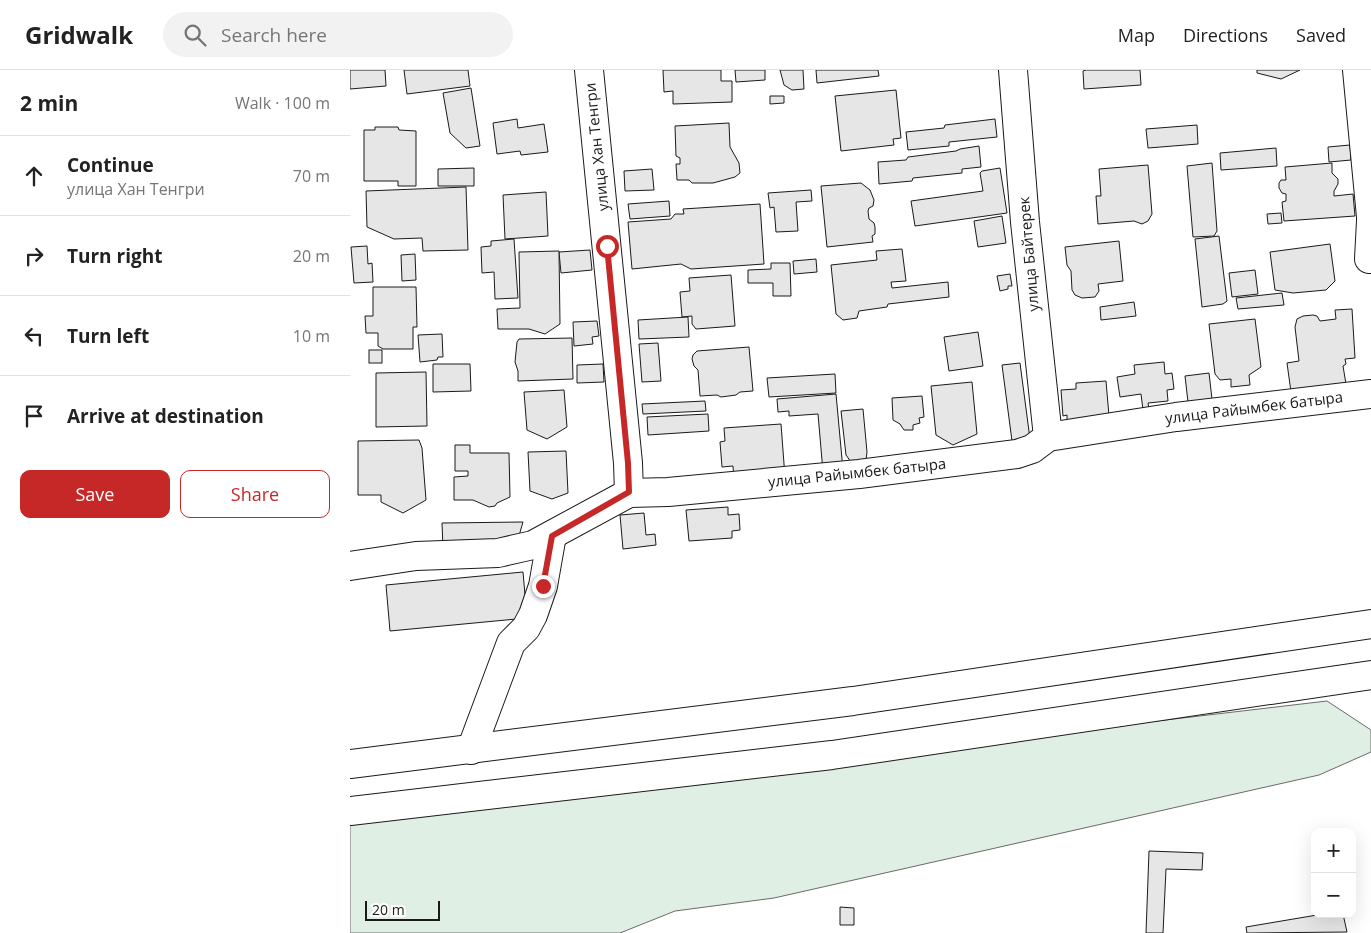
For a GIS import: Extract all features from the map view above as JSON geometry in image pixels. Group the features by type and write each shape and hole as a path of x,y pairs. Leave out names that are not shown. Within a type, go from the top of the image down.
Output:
{"main road":[{"name":"улица Хан Тенгри","path":"589,70 628,463 629,492"},
{"name":"улица Байтерек","path":"1013,70 1025,222 1048,438"},
{"path":"1357,70 1371,219 1369,259"},
{"name":"улица Райымбек батыра","path":"350,566 416,556 498,553 533,546 629,492 668,492 859,474 1017,454 1032,449 1048,438 1176,418 1371,394"},
{"path":"471,750 511,644 526,628 533,615 543,586 552,536"},
{"path":"350,764 853,701 1371,624"},
{"path":"350,811 832,755 1371,675"}],"green space":[{"path":"1327,701 1371,730 1371,752 1319,775 774,898 675,911 620,933 350,933 350,816"}],"building":[{"path":"350,70 385,70 386,86 350,89"},
{"path":"404,70 468,70 470,86 407,94"},
{"path":"663,70 721,70 721,81 732,81 732,102 673,104 673,91 664,92"},
{"path":"735,70 765,70 765,80 736,82"},
{"path":"780,70 803,70 804,89 792,90 784,85"},
{"path":"816,70 878,70 879,76 817,83"},
{"path":"1140,70 1141,85 1084,89 1083,71"},
{"path":"1257,70 1300,70 1281,79 1257,73"},
{"path":"471,88 480,146 466,148 450,133 443,93"},
{"path":"896,90 901,138 893,139 894,145 841,151 835,96"},
{"path":"770,96 784,96 784,103 770,104"},
{"path":"517,119 518,128 544,124 548,152 521,155 520,151 497,154 493,123"},
{"path":"995,119 997,137 949,142 949,146 908,150 906,132 944,128 945,125"},
{"path":"729,123 730,147 739,163 740,173 735,177 713,183 692,183 689,180 677,180 676,164 680,164 680,158 676,156 675,126"},
{"path":"1197,125 1198,144 1148,148 1146,129"},
{"path":"375,127 398,127 399,130 416,131 416,186 398,186 398,181 364,181 364,130 375,130"},
{"path":"1350,145 1351,160 1329,162 1328,147"},
{"path":"979,146 981,167 962,169 962,173 879,184 878,162 906,160 908,157"},
{"path":"1276,148 1277,166 1221,170 1220,153"},
{"path":"1212,163 1217,231 1214,236 1193,237 1187,166"},
{"path":"1332,163 1332,173 1338,179 1334,196 1353,194 1355,216 1284,221 1282,202 1286,201 1286,194 1282,193 1279,183 1281,180 1286,180 1285,167"},
{"path":"1148,165 1152,214 1148,221 1142,224 1134,221 1098,224 1096,196 1101,196 1099,169"},
{"path":"474,168 474,186 438,186 438,169"},
{"path":"1000,168 1007,213 915,226 911,201 983,191 980,173"},
{"path":"652,169 654,190 625,191 624,171"},
{"path":"861,183 870,190 874,200 873,206 868,211 869,219 874,223 875,227 875,234 872,236 873,242 827,247 821,186"},
{"path":"466,187 468,250 423,251 422,238 394,239 367,227 366,191"},
{"path":"811,190 812,201 796,202 798,231 776,232 774,207 770,208 768,193"},
{"path":"546,192 548,236 505,239 503,195"},
{"path":"669,201 670,216 630,219 628,204"},
{"path":"760,204 764,264 691,269 681,264 632,269 628,222 671,219 675,214 684,214 683,209"},
{"path":"1281,213 1282,223 1268,224 1267,214"},
{"path":"1002,216 1006,243 978,247 974,221"},
{"path":"1219,236 1227,301 1223,304 1202,307 1195,239"},
{"path":"514,239 518,298 495,299 494,272 482,273 481,247 491,246 491,241"},
{"path":"1119,241 1123,281 1098,284 1099,291 1095,297 1082,298 1075,295 1072,290 1071,271 1067,265 1065,247"},
{"path":"1330,244 1335,281 1326,290 1293,293 1275,290 1270,252"},
{"path":"367,246 368,264 372,263 373,282 354,283 351,247"},
{"path":"902,249 906,281 891,282 892,288 948,282 949,297 888,304 887,307 859,311 857,318 843,320 836,314 831,265 877,260 876,251"},
{"path":"590,250 592,270 561,273 559,252"},
{"path":"559,251 560,324 545,334 529,329 498,329 497,309 520,308 519,252"},
{"path":"415,254 416,280 402,281 401,255"},
{"path":"816,259 817,272 794,274 793,261"},
{"path":"771,263 790,263 791,296 773,296 773,283 748,283 748,270 771,269"},
{"path":"1255,270 1258,294 1232,297 1229,273"},
{"path":"1010,274 1012,286 1008,286 1008,289 1000,291 997,276"},
{"path":"731,275 735,326 696,329 692,324 692,316 682,317 680,292 690,291 689,278"},
{"path":"373,287 416,287 417,327 413,327 413,349 383,349 378,346 378,333 366,333 365,316 373,316"},
{"path":"1282,293 1284,305 1238,309 1236,298"},
{"path":"1134,302 1136,316 1101,320 1100,307"},
{"path":"1352,309 1355,358 1345,359 1346,364 1343,366 1346,384 1291,392 1287,363 1299,361 1295,327 1297,319 1313,315 1317,316 1320,321 1336,319 1335,310"},
{"path":"688,317 689,337 639,339 638,320"},
{"path":"1255,319 1261,367 1249,375 1250,385 1231,387 1231,379 1220,380 1215,374 1209,324"},
{"path":"597,321 599,336 592,337 593,344 574,346 573,322"},
{"path":"978,332 983,366 949,371 944,337"},
{"path":"442,334 443,357 438,357 437,360 420,362 418,335"},
{"path":"572,338 573,379 518,381 518,371 515,362 519,339"},
{"path":"658,343 661,381 642,382 639,344"},
{"path":"749,347 753,391 721,397 717,395 700,396 698,370 694,366 692,359 697,351"},
{"path":"369,350 382,350 382,363 369,363"},
{"path":"1164,362 1165,374 1172,373 1174,389 1167,390 1168,401 1148,403 1149,409 1143,410 1141,394 1120,397 1117,377 1135,374 1134,365"},
{"path":"1020,363 1030,439 1012,441 1002,365"},
{"path":"433,364 470,364 471,391 433,392"},
{"path":"603,364 604,382 577,383 577,365"},
{"path":"426,372 427,426 376,427 376,373"},
{"path":"1209,373 1212,399 1188,402 1185,376"},
{"path":"835,374 836,393 769,397 767,378"},
{"path":"1106,381 1109,416 1067,420 1067,415 1063,416 1061,390 1076,389 1076,383"},
{"path":"972,382 977,434 953,445 936,435 931,386"},
{"path":"564,390 567,427 547,439 527,430 524,392"},
{"path":"836,394 843,470 823,472 818,414 789,416 789,411 778,412 777,399"},
{"path":"922,396 924,417 919,418 920,423 913,425 913,430 904,430 900,424 893,420 892,398"},
{"path":"705,401 706,411 643,414 642,404"},
{"path":"863,409 866,460 851,462 846,455 841,411"},
{"path":"708,414 709,431 648,435 647,417"},
{"path":"781,424 785,477 734,481 733,466 722,467 720,442 725,441 724,428"},
{"path":"419,440 422,448 426,500 403,513 381,502 381,495 358,495 358,441"},
{"path":"455,445 470,445 470,453 509,453 510,497 497,503 495,506 489,507 473,500 454,500 454,477 468,476 468,471 455,471"},
{"path":"566,451 568,493 552,499 530,491 528,452"},
{"path":"728,507 728,515 739,514 740,530 732,531 732,538 689,541 686,510"},
{"path":"644,513 646,535 655,534 656,545 623,549 620,515"},
{"path":"523,522 516,546 443,548 442,523"},
{"path":"523,572 527,618 390,631 386,585"},
{"path":"1149,851 1203,853 1202,870 1166,869 1163,933 1146,933"},
{"path":"840,907 854,908 854,925 840,925"},
{"path":"1311,916 1311,918 1344,918 1347,932 1247,933 1246,927"}],"route":[{"path":"543,586 552,536 629,492 628,463 607,246"}]}
